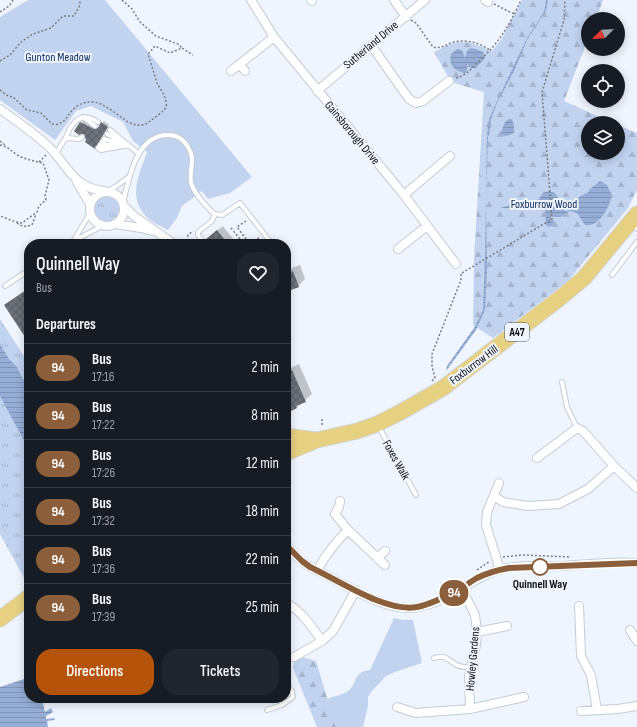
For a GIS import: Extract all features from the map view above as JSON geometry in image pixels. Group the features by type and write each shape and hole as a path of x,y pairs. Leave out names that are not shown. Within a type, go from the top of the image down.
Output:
{"highway":[{"name":"Foxburrow Hill","path":"291,436 320,435 357,431 377,424 399,413 443,388 584,278 636,224"},
{"name":"Foxburrow Hill","path":"291,450 320,435"},
{"path":"0,619 24,601"}],"street":[{"name":"Gainsborough Drive","path":"251,0 274,37 404,195 456,264"},
{"path":"394,0 406,17"},
{"name":"Sutherland Drive","path":"317,91 425,0"},
{"path":"231,71 274,37"},
{"path":"371,45 409,100 416,102 423,101 449,81"},
{"path":"240,64 245,71"},
{"path":"0,109 53,153 84,186 96,190 106,191 119,196 134,216 167,239"},
{"path":"404,195 450,156"},
{"path":"75,178 90,204"},
{"path":"106,191 97,194 91,200 90,213 93,220 102,226 111,226 115,224 123,214 124,204"},
{"path":"115,224 141,228 159,233"},
{"path":"398,249 427,226"},
{"path":"537,458 580,430 637,488"},
{"path":"494,496 503,502 528,506 558,504 588,489 614,466"},
{"path":"500,483 487,512 486,525 500,570"},
{"path":"340,501 339,507 334,514 348,530 385,566"},
{"path":"317,570 325,555 336,541 348,530"},
{"path":"291,550 302,561 356,590 387,604 407,608 426,605 462,589 477,578 500,570 520,566 553,567 618,562 637,563"},
{"path":"377,558 385,551"},
{"name":"Howley Gardens","path":"462,589 475,615 477,632 469,676 470,709"},
{"path":"294,657 322,640 333,631 356,590"},
{"path":"291,606 301,614 322,640"},
{"path":"579,606 581,656 591,676 597,710"},
{"path":"477,632 507,626"},
{"path":"630,630 637,641"},
{"name":"Howley Gardens","path":"397,707 416,713 470,709 524,697"},
{"path":"581,711 618,709 637,706"}],"lane":[{"path":"53,153 66,138 69,130 77,120 82,117 89,118 97,124 90,125 82,117"},
{"path":"108,132 129,145 139,154"},
{"path":"124,204 130,176 139,154 145,145 152,139 162,135 172,135 181,138 193,156 191,183 195,191 215,214 226,214 240,203 269,239"},
{"path":"66,138 82,139"},
{"path":"107,140 129,145 104,148 101,144 107,140"},
{"path":"106,191 118,185 130,176"},
{"path":"74,239 90,213"},
{"path":"201,239 198,235 198,232 212,221 215,214"},
{"path":"75,239 102,226"},
{"path":"612,275 637,242"},
{"path":"5,286 24,273"},
{"path":"562,382 567,407 580,430"},
{"name":"Foxes Walk","path":"377,424 416,495"},
{"path":"434,658 440,656 447,657 456,665 471,668"},
{"path":"267,710 285,703"}],"path":[{"path":"0,12 9,6 13,0"},
{"path":"0,61 10,55 21,42 33,34 51,28 63,16 74,16 80,5 80,0"},
{"path":"122,0 132,9 140,22 156,36 178,44 193,55"},
{"path":"449,81 463,76 491,51 502,38 521,0"},
{"path":"462,273 552,219 542,92 564,20 565,0"},
{"path":"486,1 514,14"},
{"path":"406,17 416,23 433,47 439,48 454,42 468,42 482,44 491,51"},
{"path":"0,90 8,96 13,97 27,110 41,113 52,124 58,124 76,106 94,102 103,105 131,123 140,126 147,124 160,114 167,104 165,96 156,81 148,54 155,46 170,53 182,48"},
{"path":"0,141 18,155 32,161 43,163 49,180 46,200 38,206 32,225 26,227 16,222"},
{"path":"0,145 5,145"},
{"path":"39,162 53,153"},
{"path":"22,223 37,212"},
{"path":"0,216 22,223 26,227"},
{"path":"247,239 237,227 247,220 250,223"},
{"path":"231,228 240,239"},
{"path":"235,234 240,230"},
{"path":"257,232 261,236 257,239"},
{"path":"430,383 435,378 432,366 432,354 461,280 462,273 456,264"},
{"path":"320,435 322,419"},
{"path":"497,558 522,555 572,557"}],"green space":[{"name":"Gunton Meadow","path":"28,0 105,0 252,177 230,193 208,199 202,191 182,206 177,218 168,230 149,219 139,206 136,191 137,183 147,152 133,141 123,122 91,106 76,111 55,140 0,100 0,17"},
{"name":"Foxburrow Wood","path":"522,0 603,0 599,12 581,12 581,56 564,101 597,116 581,116 581,160 625,160 625,128 637,133 637,190 628,208 568,281 493,338 473,325 474,258 484,92 451,82 434,52 451,44 464,42 478,45 491,52 501,40"},
{"path":"106,196 115,200 119,209 115,218 106,222 97,218 93,209 97,200"},
{"path":"0,319 24,356 24,578 0,534"},
{"path":"394,618 413,620 422,663 386,676 372,691 368,697 368,706 363,727 336,727 327,699 344,694 351,688 360,673 370,670"},
{"path":"302,657 316,661 336,727 317,727 293,668 294,661"}],"shaded area":[{"path":"546,0 548,0 546,11 527,40 515,69 497,103 491,119 489,136 487,135 489,119 527,38 544,13"},
{"path":"470,48 483,52 485,58 476,68 471,68 467,63 467,71 465,73 458,71 451,64 451,54 457,49 462,50 465,58 467,51"},
{"path":"512,119 514,133 507,136 500,135 505,122"},
{"path":"487,136 487,269 485,310 476,330 446,371 447,366 474,328 483,310"},
{"path":"600,181 607,185 612,196 603,216 595,223 590,225 585,225 577,213 570,211 561,217 551,217 554,221 552,226 548,227 546,225 545,210 536,203 509,208 500,208 538,200 543,193 549,191 555,193 558,198 557,204 562,204 565,207 565,211 567,211 576,207 577,205 573,205 577,199 588,193 590,189"},
{"path":"0,344 9,359 17,367 24,380 24,441 0,396"},
{"path":"24,679 24,703 43,703 45,712 51,708 53,712 46,716 46,719 54,718 55,720 47,721 48,727 0,727 0,687"}],"building":[{"path":"80,122 94,129 98,128 101,122 108,127 95,149 85,142 86,140 84,134 79,135 74,131"},
{"path":"217,230 224,239 206,239"},
{"path":"293,271 299,287 291,290 291,272"},
{"path":"24,291 24,335 4,305"},
{"path":"291,370 306,402 296,406 297,408 291,411"}],"bus line":[{"name":"94","path":"291,550 310,567 381,602 397,607 407,608 416,608 435,602 462,589 477,578 509,568 520,566 553,567 618,562 637,563"}],"place":[{"name":"Quinnell Way","path":"540,567"}]}
